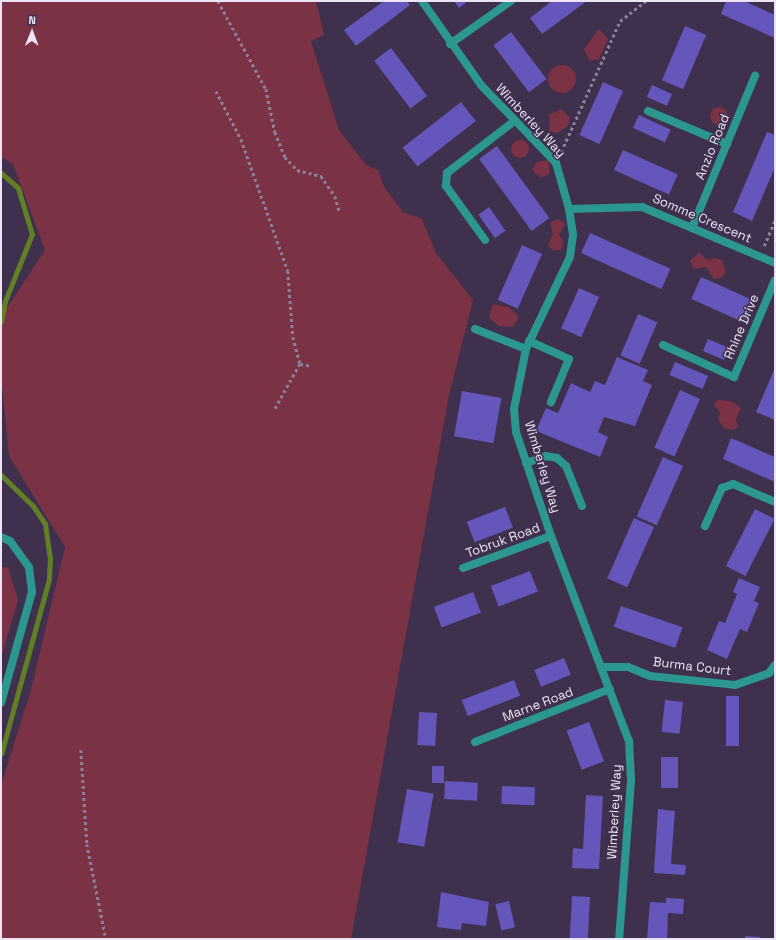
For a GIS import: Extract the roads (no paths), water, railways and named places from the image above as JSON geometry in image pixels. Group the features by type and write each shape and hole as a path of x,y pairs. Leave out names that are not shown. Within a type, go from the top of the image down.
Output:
{"street":[{"name":"Wimberley Way","path":"422,1 450,44 513,122 556,163 570,208 573,235 570,257 526,349 514,409 526,463 551,536 629,741 631,781 619,939"},
{"path":"450,44 511,1"},
{"name":"Anzio Road","path":"692,228 755,76"},
{"path":"648,111 727,144"},
{"path":"485,240 446,186 447,173 513,122"},
{"name":"Somme Crescent","path":"570,208 642,207 775,263"},
{"name":"Rhine Drive","path":"663,345 734,377 775,280"},
{"path":"475,329 526,349"},
{"path":"529,341 569,359 551,402"},
{"path":"526,463 546,456 556,458 566,466 582,506"},
{"path":"705,526 722,488 733,484 775,502"},
{"name":"Tobruk Road","path":"463,568 551,536"},
{"path":"1,537 10,541 29,567 32,592 1,703"},
{"name":"Burma Court","path":"601,667 628,667 650,676 735,685 768,673 775,665"},
{"name":"Marne Road","path":"475,742 610,689"}],"waterway":[{"path":"1,173 18,188 32,234 5,301 1,322"},
{"path":"1,475 33,506 45,524 50,558 49,579 1,754"}]}
